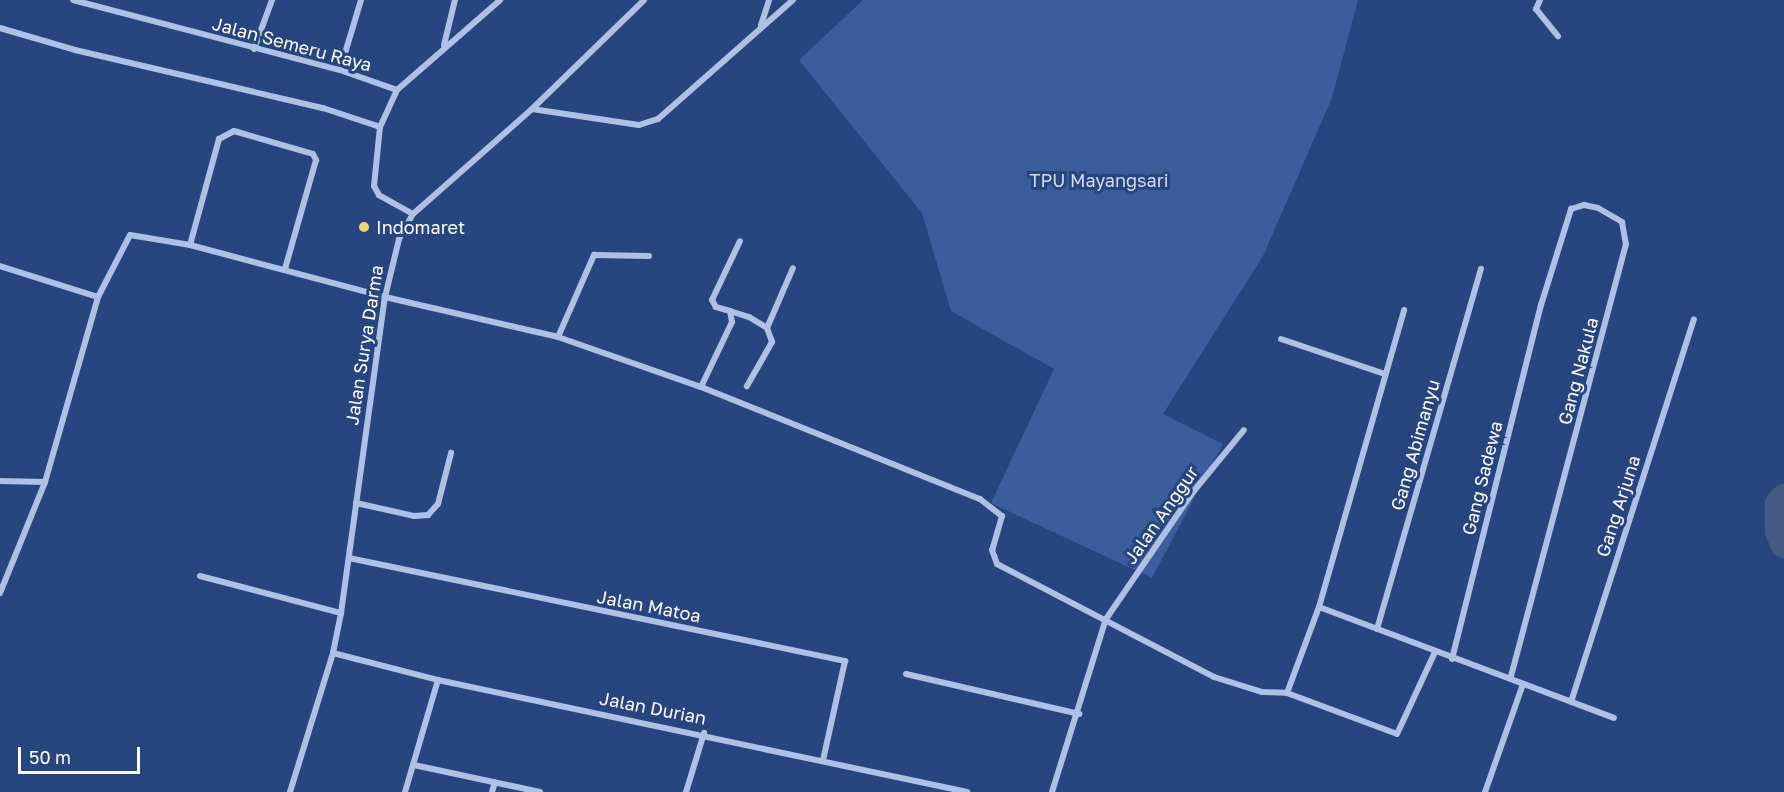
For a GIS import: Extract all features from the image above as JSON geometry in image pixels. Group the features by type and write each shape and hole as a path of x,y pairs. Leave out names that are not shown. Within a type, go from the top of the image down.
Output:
{"street":[{"name":"Jalan Semeru Raya","path":"77,0 254,49 340,70 397,90"},
{"path":"254,49 272,0"},
{"path":"340,70 361,0"},
{"path":"444,45 455,0"},
{"path":"413,214 379,195 374,186 380,127 397,90 444,45 500,0"},
{"name":"Jalan Surya Darma","path":"290,792 333,653 341,613 385,297 399,239 413,214 532,109 644,0"},
{"path":"761,25 769,0"},
{"path":"532,109 639,125 658,119 761,25 793,0"},
{"path":"1540,0 1536,9 1557,36"},
{"path":"0,28 75,50 323,108 380,127"},
{"path":"190,245 219,139 234,131 313,154 316,160 285,269"},
{"name":"Gang Nakula","path":"1510,679 1626,244 1625,231 1615,215 1584,205 1571,209 1541,305"},
{"path":"0,593 45,482 98,297 130,235 190,245 385,297 558,337 701,387 980,499 1002,516 992,550 997,564 1214,677 1262,692 1287,693 1398,734 1435,652"},
{"path":"740,241 712,300 716,308 748,316 767,328 772,342 770,351 747,386"},
{"path":"558,337 594,255 649,256"},
{"path":"0,266 98,297"},
{"path":"767,328 793,268"},
{"name":"Gang Abimanyu","path":"1377,630 1481,269"},
{"name":"Gang Sadewa","path":"1452,659 1541,305"},
{"path":"1287,693 1320,607 1404,310"},
{"path":"701,387 732,322 730,311"},
{"name":"Gang Arjuna","path":"1571,702 1694,319"},
{"path":"1281,339 1385,374"},
{"name":"Jalan Anggur","path":"1052,792 1079,714 1106,619 1194,492 1244,430"},
{"path":"356,503 414,516 428,514 438,504 451,453"},
{"path":"0,481 45,482"},
{"name":"Jalan Matoa","path":"349,558 845,661 823,760"},
{"path":"200,576 341,613"},
{"path":"1320,607 1452,659 1614,718"},
{"name":"Jalan Durian","path":"333,653 438,680 704,734 967,792"},
{"path":"906,674 1079,714"},
{"path":"405,792 438,680"},
{"path":"1485,792 1523,684"},
{"path":"686,792 704,734"},
{"path":"414,765 540,792"},
{"path":"492,792 495,782"}],"green space":[{"name":"TPU Mayangsari","path":"863,0 1358,0 1332,98 1263,256 1163,414 1223,444 1152,578 991,503 1054,369 951,311 922,213 799,60"}],"waterway":[{"path":"1784,498 1779,504 1779,531 1784,544"}],"place":[{"name":"Indomaret","path":"364,227"}]}
